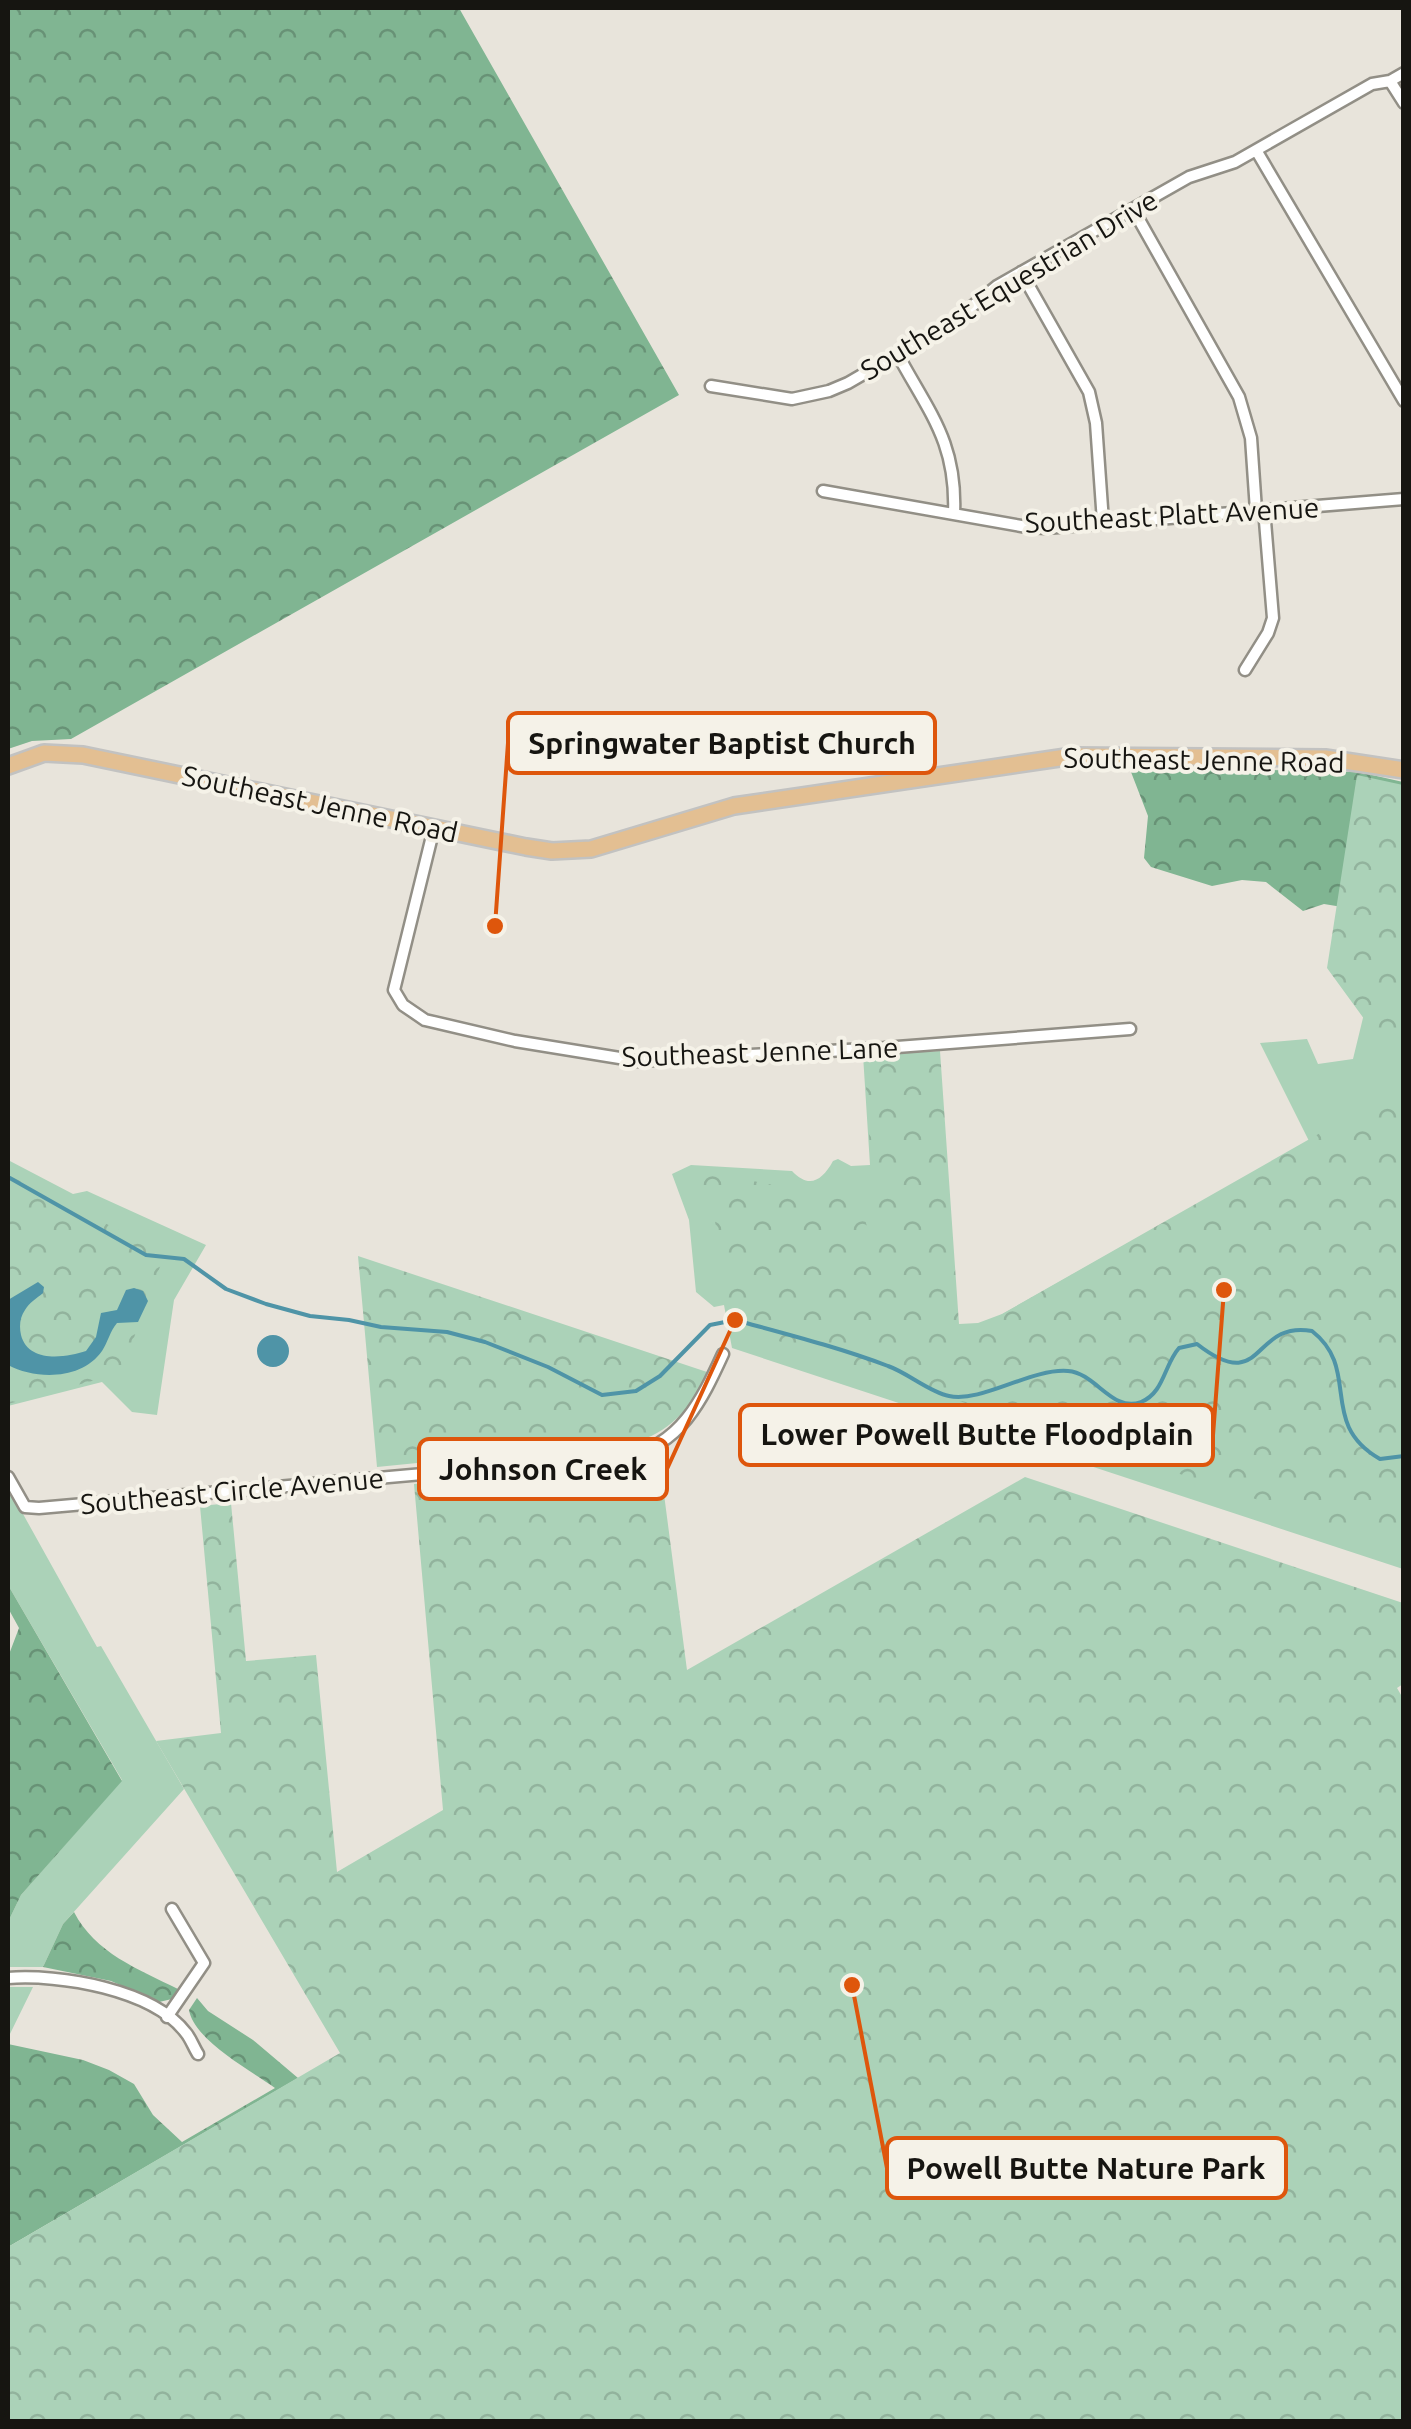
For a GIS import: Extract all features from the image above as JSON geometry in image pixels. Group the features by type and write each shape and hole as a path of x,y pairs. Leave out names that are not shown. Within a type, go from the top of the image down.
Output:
{"main road":[{"name":"Southeast Jenne Road","path":"8,766 44,753 83,755 539,849 578,850 753,802 1087,755 1325,758 1404,770"}],"street":[{"name":"Southeast Equestrian Drive","path":"710,386 771,397 812,396 848,383 953,322 997,286 1189,177 1223,167 1372,84 1390,81 1404,73"},
{"path":"1390,81 1404,103"},
{"path":"1256,150 1404,401"},
{"path":"1133,209 1239,397 1251,438 1273,618 1246,670"},
{"path":"1021,272 1089,392 1096,424 1104,522"},
{"path":"898,355 950,453 954,514"},
{"name":"Southeast Platt Avenue","path":"823,491 1027,527 1404,499"},
{"name":"Southeast Jenne Lane","path":"434,828 394,990 403,1006 425,1020 515,1041 638,1061 1130,1029"},
{"name":"Southeast Circle Avenue","path":"8,1476 26,1508 39,1508 626,1456 660,1444 681,1427 700,1402 722,1354"},
{"path":"167,2017 204,1964 172,1909"},
{"path":"8,1978 38,1976 94,1984 128,1996 186,2032 198,2054"}],"green space":[{"path":"8,8 459,8 679,395 71,739 32,741 8,749"},
{"path":"1135,767 1359,772 1403,782 1403,917 1324,904 1303,911 1266,882 1242,880 1212,886 1151,867 1144,858 1148,816 1131,772"},
{"path":"1357,775 1403,785 1403,1033 1370,1027 1327,968"},
{"path":"1388,915 1403,917 1403,1181 985,1383 984,1411 1403,1542 1403,1569 732,1348 724,1305 714,1307 696,1292 689,1220 672,1174 691,1165 792,1171 810,1181 820,1178 838,1159 851,1166 870,1165 863,1055 927,1051 933,1053 957,1328 990,1321 1309,1141 1260,1043 1307,1039 1318,1064 1353,1059"},
{"path":"940,1051 959,1324 978,1323 1002,1314 1403,1086 1403,1548 730,1325 714,1214 695,1169 860,1203 877,1260 864,1056"},
{"path":"8,1160 73,1194 87,1191 206,1245 174,1300 157,1415 132,1412 102,1382 8,1406"},
{"path":"8,1175 165,1253 121,1373 8,1404"},
{"path":"358,1256 707,1372 681,1414 662,1430 639,1441 377,1467"},
{"path":"659,1456 687,1670 1025,1477 1403,1603 1403,1684 1397,1688 1404,1700 1403,2421 8,2421 8,2247 340,2053 156,1741 221,1733 200,1506 231,1503 246,1661 316,1655 337,1872 443,1810 414,1484 624,1465"},
{"path":"8,1487 97,1647 101,1646 184,1789 63,1924 43,1967 8,1967 8,1922 21,1895 122,1780 8,1585"},
{"path":"8,1585 122,1781 21,1895 8,1922 8,1657 19,1628 8,1608"},
{"path":"74,1912 93,1939 106,1949 178,1989 172,1999 159,2002 111,1981 43,1967 63,1924"},
{"path":"8,1987 33,1987 8,2038"},
{"path":"197,1998 208,2011 253,2040 298,2078 8,2247 8,2044 83,2060 134,2084 153,2115 182,2142 275,2088 224,2054 201,2032 189,2010"}],"water":[{"path":"38,1282 44,1287 43,1293 23,1313 20,1332 31,1350 48,1356 86,1351 96,1337 101,1313 117,1310 126,1290 143,1291 148,1301 138,1322 117,1323 102,1351 83,1368 58,1374 32,1373 8,1365 8,1300"},
{"path":"273,1335 284,1340 289,1351 284,1362 273,1367 262,1362 257,1351 262,1340"}],"waterway":[{"path":"8,1177 146,1255 184,1259 226,1289 266,1304 310,1316 447,1332 485,1342 548,1367 602,1395 636,1391 660,1376 710,1325 735,1320 869,1359 949,1396 976,1395 1038,1375 1068,1371 1087,1378 1113,1398 1131,1404 1155,1392 1179,1348 1197,1344 1235,1363 1247,1360 1278,1336 1312,1331 1327,1346 1335,1362 1344,1413 1361,1445 1380,1459 1404,1456"}],"place":[{"name":"Springwater Baptist Church","path":"495,926"},
{"name":"Lower Powell Butte Floodplain","path":"1224,1290"},
{"name":"Johnson Creek","path":"735,1320"},
{"name":"Powell Butte Nature Park","path":"852,1985"}]}
